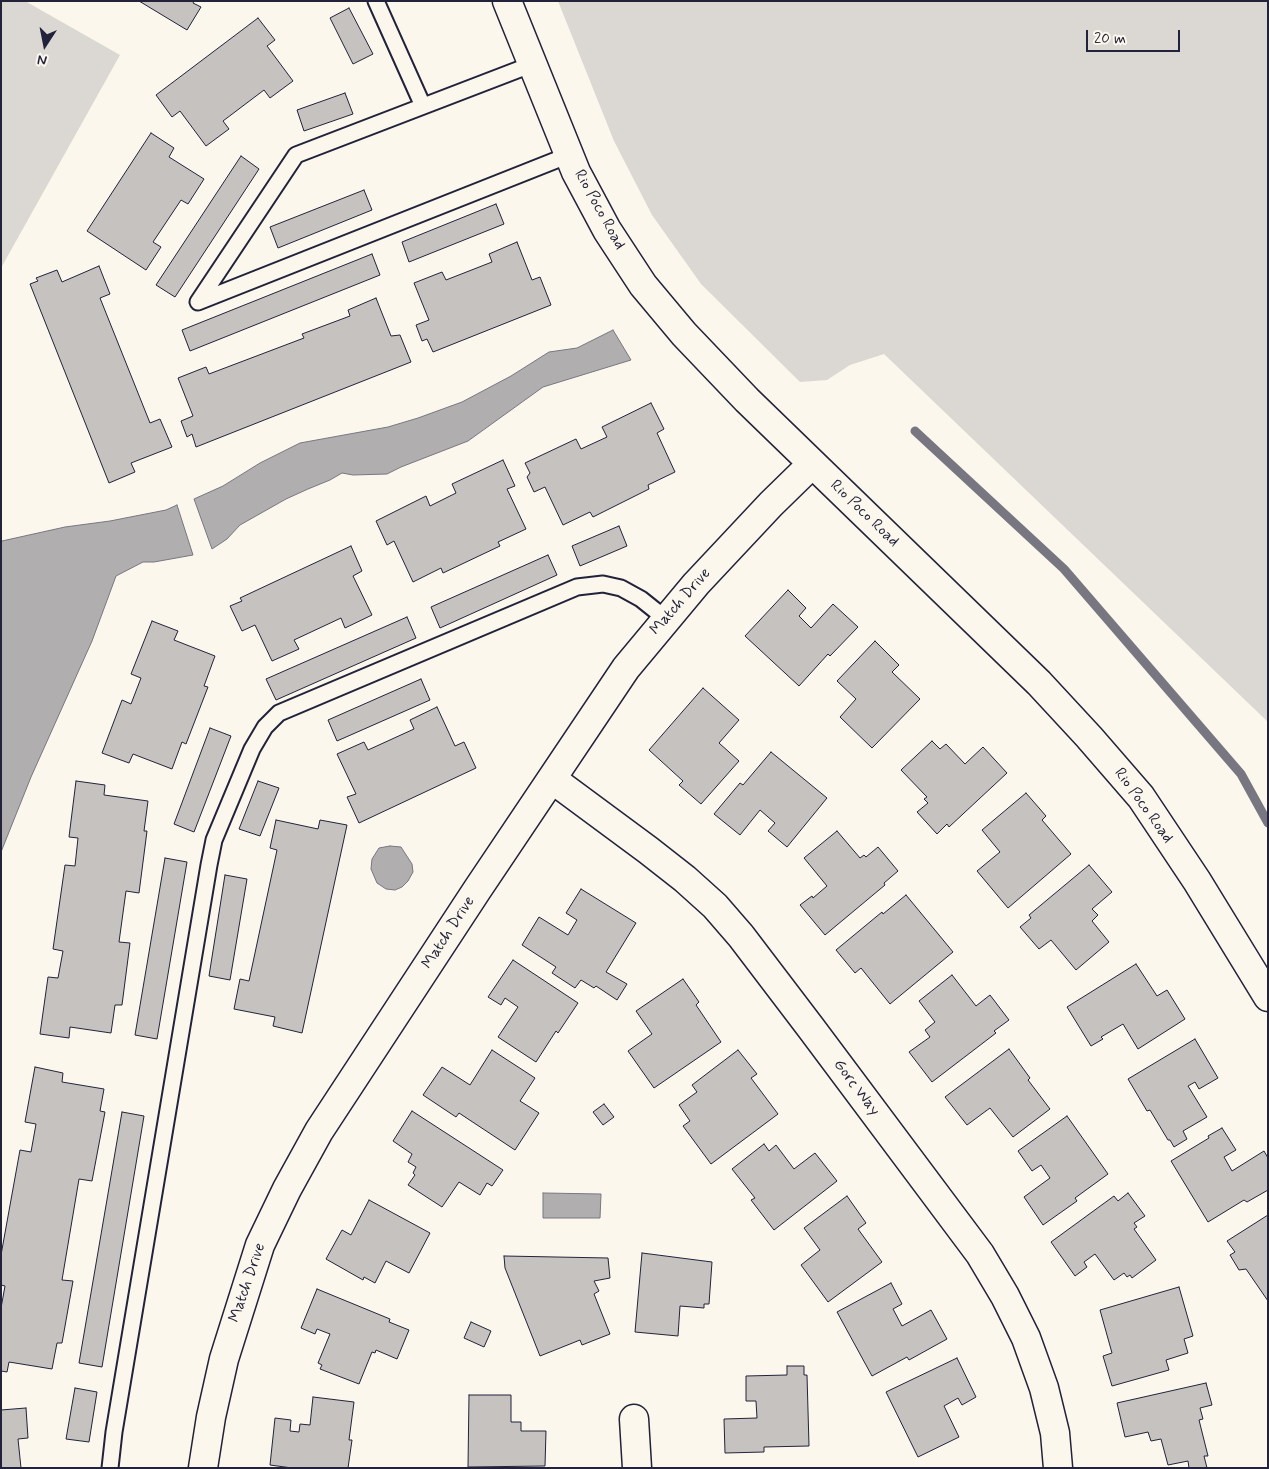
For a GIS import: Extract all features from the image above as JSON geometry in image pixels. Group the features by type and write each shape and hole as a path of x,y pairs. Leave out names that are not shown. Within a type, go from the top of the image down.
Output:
{"street":[{"name":"Rio Poco Road","path":"508,1 576,172 607,230 643,285 684,334 812,464 1040,684 1090,737 1141,797 1197,881 1268,997"},
{"name":"Match Drive","path":"203,1468 211,1417 226,1350 260,1245 287,1189 319,1131 626,668 696,584 771,504 812,464"},
{"name":"Gorc Way","path":"552,779 685,879 714,906 740,936 811,1028 980,1254 1005,1296 1026,1338 1046,1397 1055,1433 1058,1468"},
{"path":"634,1419 637,1468"}],"lane":[{"path":"376,1 423,106"},
{"path":"532,64 296,156 198,302 569,156"},
{"path":"110,1468 114,1432 214,840 252,749 265,727 279,713 577,587 602,584 621,588 641,599 666,619"}],"shaded area":[{"path":"1,1 25,1 120,55 1,268"},
{"path":"558,1 1268,1 1268,722 884,354 850,365 827,380 800,382 701,284 652,215 614,141"},
{"path":"613,330 631,360 543,387 468,441 387,474 353,475 342,473 286,499 240,525 227,539 212,549 194,499 223,486 260,463 300,443 388,427 418,418 462,402 511,376 549,352 577,348"},
{"path":"177,505 193,555 154,562 143,562 116,576 92,641 31,777 1,852 2,541 65,527 110,521 166,510"},
{"path":"401,847 412,864 413,872 402,887 395,890 386,889 377,883 371,869 372,859 379,848"},
{"path":"543,1193 601,1194 600,1218 543,1218"}],"building":[{"path":"139,1 194,1 193,3 201,7 187,30"},
{"path":"349,8 373,54 353,64 330,18"},
{"path":"258,18 275,40 267,46 293,81 270,98 264,90 223,121 229,129 206,146 180,111 172,117 156,95"},
{"path":"345,93 353,114 304,131 297,110"},
{"path":"151,133 174,148 169,157 204,179 188,204 181,200 153,242 161,247 146,270 87,231"},
{"path":"241,156 259,169 175,297 156,285"},
{"path":"364,190 372,210 278,248 270,227"},
{"path":"496,204 504,224 409,262 402,242"},
{"path":"517,242 532,280 540,277 551,305 433,352 427,339 422,341 416,325 429,320 414,283 442,272 446,280 492,262 489,254"},
{"path":"372,254 380,275 190,351 182,330"},
{"path":"99,266 110,294 100,298 150,423 160,419 172,447 131,463 135,472 109,483 30,284 38,281 36,278 57,270 62,282"},
{"path":"376,298 391,336 400,335 411,362 196,447 192,434 187,437 181,421 193,416 178,378 206,367 209,374 304,338 302,334 350,316 348,310"},
{"path":"651,403 664,429 657,433 675,472 648,485 649,489 593,517 590,512 563,525 545,487 534,492 527,477 530,473 525,463 576,439 581,449 607,437 602,427"},
{"path":"503,460 515,486 507,489 526,529 498,542 500,546 443,573 441,568 413,582 394,541 387,545 376,521 426,496 430,506 456,493 452,484"},
{"path":"619,526 627,546 580,566 572,546"},
{"path":"351,546 362,571 353,576 372,615 345,628 341,618 294,640 299,649 272,661 255,625 242,631 230,606 242,601 240,598"},
{"path":"548,555 557,575 440,628 431,607"},
{"path":"788,590 806,608 799,616 811,628 833,604 858,627 830,656 828,654 799,686 745,636"},
{"path":"407,617 416,638 276,700 266,679"},
{"path":"152,621 178,631 174,640 215,656 204,686 208,687 186,744 182,742 172,769 133,754 129,763 102,753 122,700 131,704 141,678 131,674"},
{"path":"875,641 899,665 892,672 920,699 872,748 840,717 856,699 837,681"},
{"path":"421,679 430,700 337,741 328,720"},
{"path":"703,688 739,720 719,743 739,761 701,804 679,785 683,781 649,750"},
{"path":"437,707 455,746 464,742 476,768 359,823 347,797 356,794 337,754 364,742 368,750 414,729 410,720"},
{"path":"210,728 231,736 194,832 174,824"},
{"path":"932,741 940,749 946,744 965,764 983,747 1007,773 949,827 947,824 937,834 917,812 928,803 924,799 927,797 901,770"},
{"path":"771,752 827,798 787,847 768,831 775,823 760,810 740,835 714,814 740,783 743,785"},
{"path":"76,781 105,785 104,795 148,801 144,831 147,831 139,893 126,891 119,942 130,943 122,1005 115,1005 111,1033 70,1027 69,1038 40,1034 48,977 58,978 63,951 53,949 65,865 75,866 78,838 69,837"},
{"path":"258,781 279,788 260,836 239,829"},
{"path":"1026,793 1046,816 1042,820 1071,854 1008,908 977,871 1000,852 982,830"},
{"path":"276,820 318,829 320,820 347,825 302,1033 273,1026 275,1017 234,1009 240,979 249,981 277,850 270,848"},
{"path":"837,831 860,858 864,855 866,857 878,847 898,871 884,883 885,885 825,935 800,905 812,896 813,898 827,886 804,858"},
{"path":"165,858 187,862 157,1039 135,1035"},
{"path":"1089,865 1112,892 1092,909 1098,915 1092,921 1109,942 1076,970 1051,940 1039,949 1020,927 1031,918 1029,915"},
{"path":"225,875 247,879 230,980 209,976"},
{"path":"581,889 636,923 606,972 627,984 617,1000 596,986 594,988 581,980 575,988 552,973 556,967 522,945 539,917 568,935 577,920 566,913"},
{"path":"906,895 953,952 890,1004 861,968 855,973 836,950"},
{"path":"513,960 578,1003 558,1033 556,1031 536,1062 498,1037 518,1007 505,998 501,1005 488,997"},
{"path":"1136,964 1157,996 1167,990 1185,1019 1138,1049 1123,1024 1101,1037 1103,1039 1091,1046 1067,1007"},
{"path":"952,975 976,1006 990,995 1009,1020 994,1031 996,1033 932,1082 909,1052 930,1037 925,1030 935,1022 919,1001"},
{"path":"683,979 699,1002 696,1005 721,1042 654,1088 628,1051 652,1034 636,1011"},
{"path":"1195,1039 1218,1078 1199,1089 1195,1082 1188,1086 1207,1117 1183,1131 1187,1139 1174,1147 1150,1110 1147,1111 1128,1079"},
{"path":"1009,1049 1030,1078 1028,1080 1050,1109 1013,1137 990,1108 967,1125 945,1097"},
{"path":"492,1050 535,1078 520,1101 539,1113 515,1150 459,1113 456,1117 423,1095 442,1067 470,1085"},
{"path":"738,1050 757,1074 751,1078 778,1114 711,1164 683,1126 690,1121 679,1105 697,1092 692,1085"},
{"path":"35,1067 63,1073 62,1082 104,1089 100,1111 105,1112 92,1181 79,1179 62,1280 73,1281 62,1343 57,1343 52,1369 9,1362 7,1372 1,1371 1,1308 5,1286 1,1285 1,1255 20,1150 31,1152 36,1124 25,1122"},
{"path":"604,1104 614,1117 603,1125 593,1112"},
{"path":"412,1111 503,1170 492,1186 487,1183 480,1195 459,1182 442,1207 408,1185 415,1175 413,1173 416,1167 408,1162 412,1154 393,1141"},
{"path":"122,1112 144,1116 102,1367 79,1363"},
{"path":"1067,1116 1108,1174 1075,1198 1077,1201 1043,1225 1024,1197 1050,1178 1041,1165 1032,1171 1018,1151"},
{"path":"1222,1128 1236,1150 1224,1157 1232,1171 1264,1151 1268,1158 1268,1190 1247,1202 1244,1200 1208,1222 1171,1161"},
{"path":"764,1144 769,1151 776,1145 794,1169 815,1153 837,1181 774,1230 751,1200 755,1198 732,1169"},
{"path":"1128,1193 1145,1216 1134,1223 1137,1227 1134,1229 1156,1260 1132,1278 1130,1275 1127,1277 1124,1273 1114,1280 1095,1254 1084,1262 1087,1267 1075,1276 1051,1242 1114,1196 1118,1201"},
{"path":"847,1196 866,1223 858,1229 882,1262 828,1302 801,1265 820,1250 804,1228"},
{"path":"369,1200 430,1233 409,1273 386,1261 375,1283 364,1277 363,1280 326,1259 342,1230 351,1235"},
{"path":"1268,1215 1268,1301 1246,1269 1239,1270 1230,1255 1235,1252 1227,1241"},
{"path":"642,1253 712,1262 709,1304 704,1304 704,1308 680,1306 678,1336 635,1332"},
{"path":"504,1256 608,1258 610,1278 594,1281 599,1291 594,1294 610,1334 582,1345 580,1340 540,1356 505,1268"},
{"path":"891,1283 902,1304 893,1309 902,1326 931,1310 947,1339 909,1360 907,1357 872,1376 837,1312"},
{"path":"1179,1287 1193,1336 1184,1339 1188,1353 1166,1360 1169,1370 1112,1386 1103,1356 1112,1353 1100,1310"},
{"path":"317,1289 390,1319 389,1322 409,1330 397,1359 376,1350 375,1353 372,1352 359,1384 320,1369 322,1365 318,1363 330,1334 317,1329 315,1334 301,1328"},
{"path":"471,1322 491,1331 484,1347 464,1338"},
{"path":"957,1358 976,1397 962,1405 958,1398 944,1406 959,1437 918,1457 886,1392"},
{"path":"787,1366 804,1366 804,1375 807,1375 809,1446 764,1447 764,1452 725,1453 724,1419 757,1418 756,1401 746,1401 746,1376 787,1375"},
{"path":"1206,1383 1212,1405 1200,1408 1203,1419 1199,1420 1208,1456 1204,1456 1207,1468 1189,1468 1188,1461 1168,1465 1161,1439 1151,1441 1148,1432 1125,1437 1117,1403"},
{"path":"75,1388 97,1392 89,1442 66,1439"},
{"path":"469,1395 511,1395 511,1422 521,1422 521,1431 546,1431 545,1466 468,1467"},
{"path":"313,1397 354,1402 349,1440 352,1440 348,1468 292,1468 270,1465 275,1418 291,1420 290,1431 299,1432 300,1424 310,1425"},
{"path":"26,1408 28,1438 18,1439 21,1468 1,1468 1,1410"}],"waterway":[{"path":"915,431 1064,569 1241,774 1268,823"}]}
